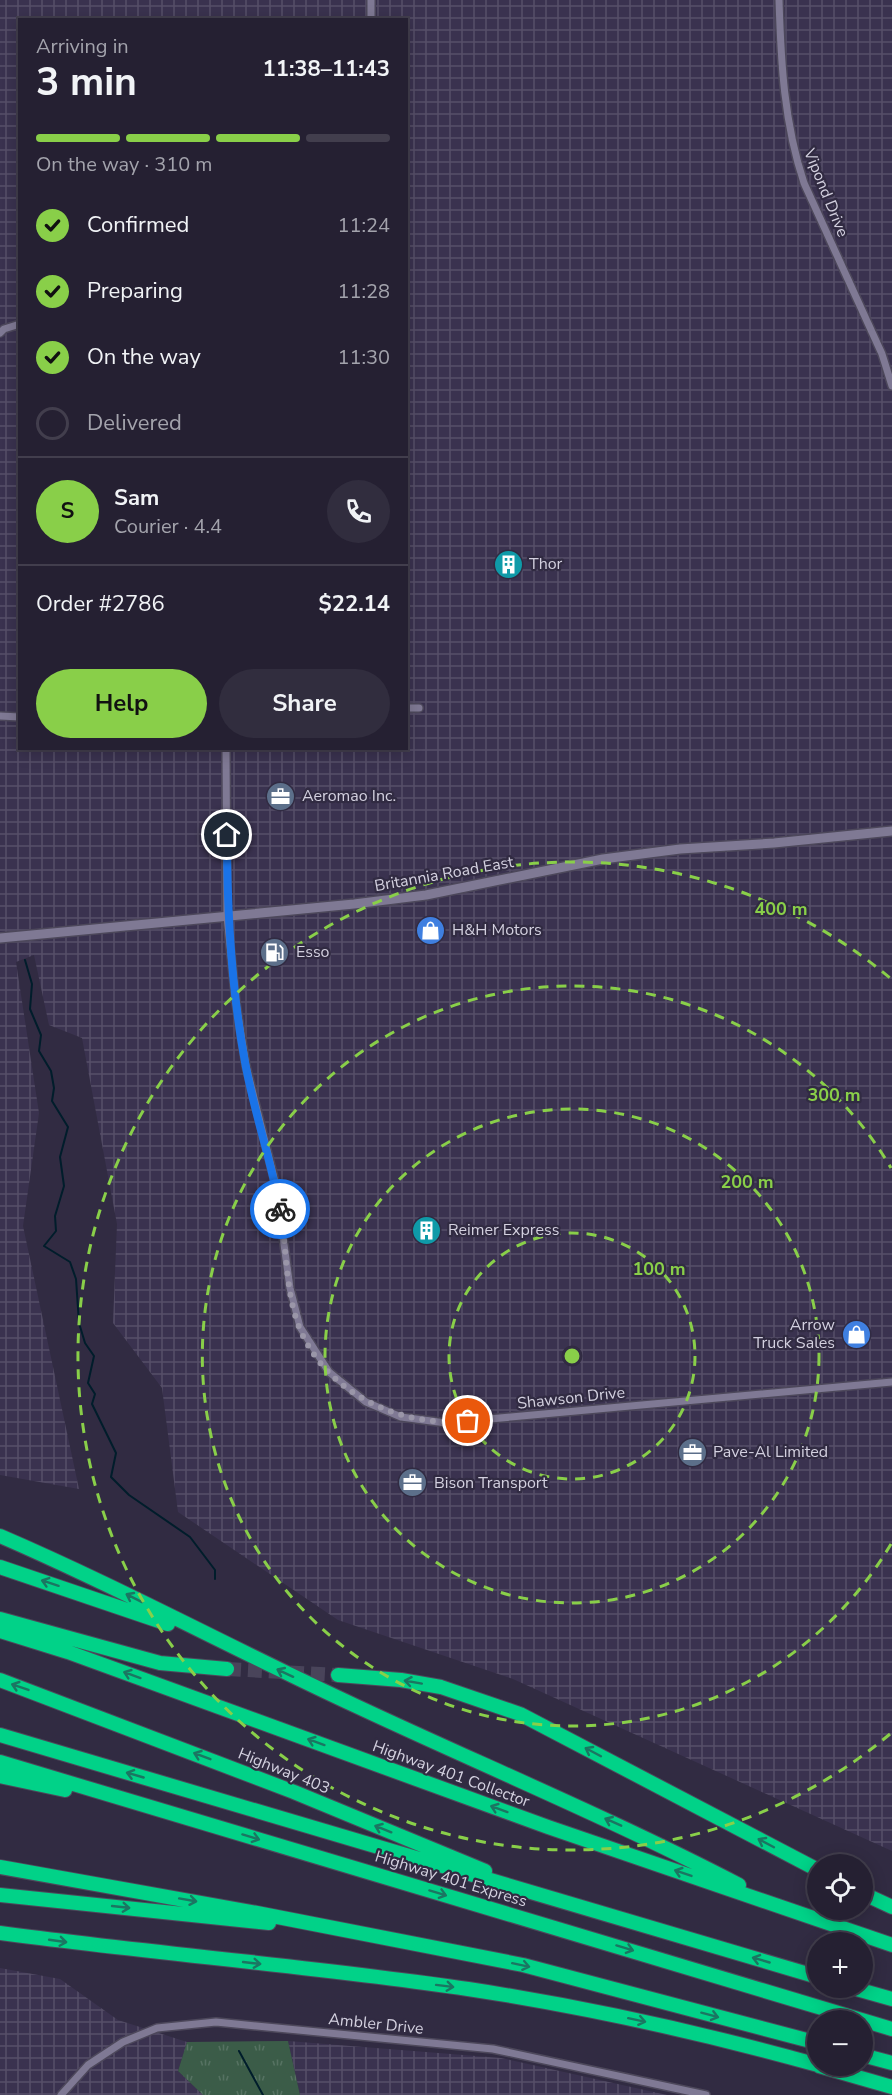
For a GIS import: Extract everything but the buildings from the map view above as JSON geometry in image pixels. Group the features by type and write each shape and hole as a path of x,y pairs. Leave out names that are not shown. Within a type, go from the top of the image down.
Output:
{"highway":[{"path":"0,1536 93,1577 224,1644 655,1841 778,1905"},
{"path":"0,1567 224,1644"},
{"path":"0,1619 160,1663 227,1669"},
{"name":"Highway 401 Collector","path":"0,1631 68,1652 548,1827 892,1945"},
{"path":"338,1676 401,1680 441,1687 520,1714 807,1864"},
{"name":"Highway 403","path":"0,1680 294,1792 554,1899"},
{"name":"Highway 401 Express","path":"0,1735 807,1974"},
{"name":"Highway 401 Express","path":"0,1762 892,2029"},
{"path":"0,1776 195,1820"},
{"path":"0,1868 257,1912 523,1965 807,2040"},
{"path":"0,1894 340,1930"},
{"path":"873,1898 892,1907"},
{"path":"0,1933 466,1989 564,2005 655,2024 807,2062"},
{"path":"873,1994 892,1999"},
{"path":"873,2058 892,2063"},
{"path":"855,2076 892,2087"}],"street":[{"path":"371,0 371,18"},
{"name":"Vipond Drive","path":"779,0 786,115 794,154 804,183 882,354 892,386"},
{"path":"0,333 4,329 18,325"},
{"path":"408,708 419,708"},
{"path":"0,716 18,717"},
{"name":"Shawson Drive","path":"226,750 227,916 245,1062 276,1186 290,1288 300,1328 329,1372 366,1402 401,1417 446,1424 892,1382"},
{"name":"Britannia Road East","path":"0,938 426,895 603,860 681,849 774,843 892,831"},
{"name":"Ambler Drive","path":"61,2095 88,2065 123,2042 157,2028 216,2022 493,2049 706,2095"}],"shaded area":[{"path":"0,0 892,0 892,1851 513,1679 338,1620 178,1512 162,1388 113,1323 117,1224 82,1038 49,1025 34,955 16,962 39,1113 23,1226 79,1489 0,1475"},
{"path":"0,1968 60,1979 118,2020 187,2042 178,2071 203,2095 0,2095"},
{"path":"288,2041 501,2058 667,2095 300,2095"}],"green space":[{"path":"288,2041 300,2095 203,2095 178,2071 187,2042"}],"waterway":[{"path":"25,960 32,984 30,1009 41,1035 39,1051 51,1071 54,1088 52,1101 68,1127 60,1157 64,1186 55,1216 56,1231 44,1246 70,1262 76,1279 79,1323 85,1343 94,1356 88,1383 95,1394 92,1404 116,1453 111,1477 129,1495 190,1537 215,1570 215,1579"},
{"path":"239,2051 263,2095"}],"tunnel":[{"path":"227,1669 338,1675"}],"way so far":[{"path":"280,1209 290,1288 300,1328 313,1351 329,1372 366,1402 401,1417 446,1424 468,1421"}],"place":[{"name":"Thor","path":"508,564"},
{"name":"Aeromao Inc.","path":"281,796"},
{"name":"H&H Motors","path":"431,930"},
{"name":"Esso","path":"275,952"},
{"name":"Reimer Express","path":"427,1230"},
{"name":"Arrow Truck Sales","path":"856,1334"},
{"name":"Pave-Al Limited","path":"692,1452"},
{"name":"Bison Transport","path":"413,1483"}],"route":[{"path":"227,835 227,916 236,1003 246,1066 280,1209"}]}
